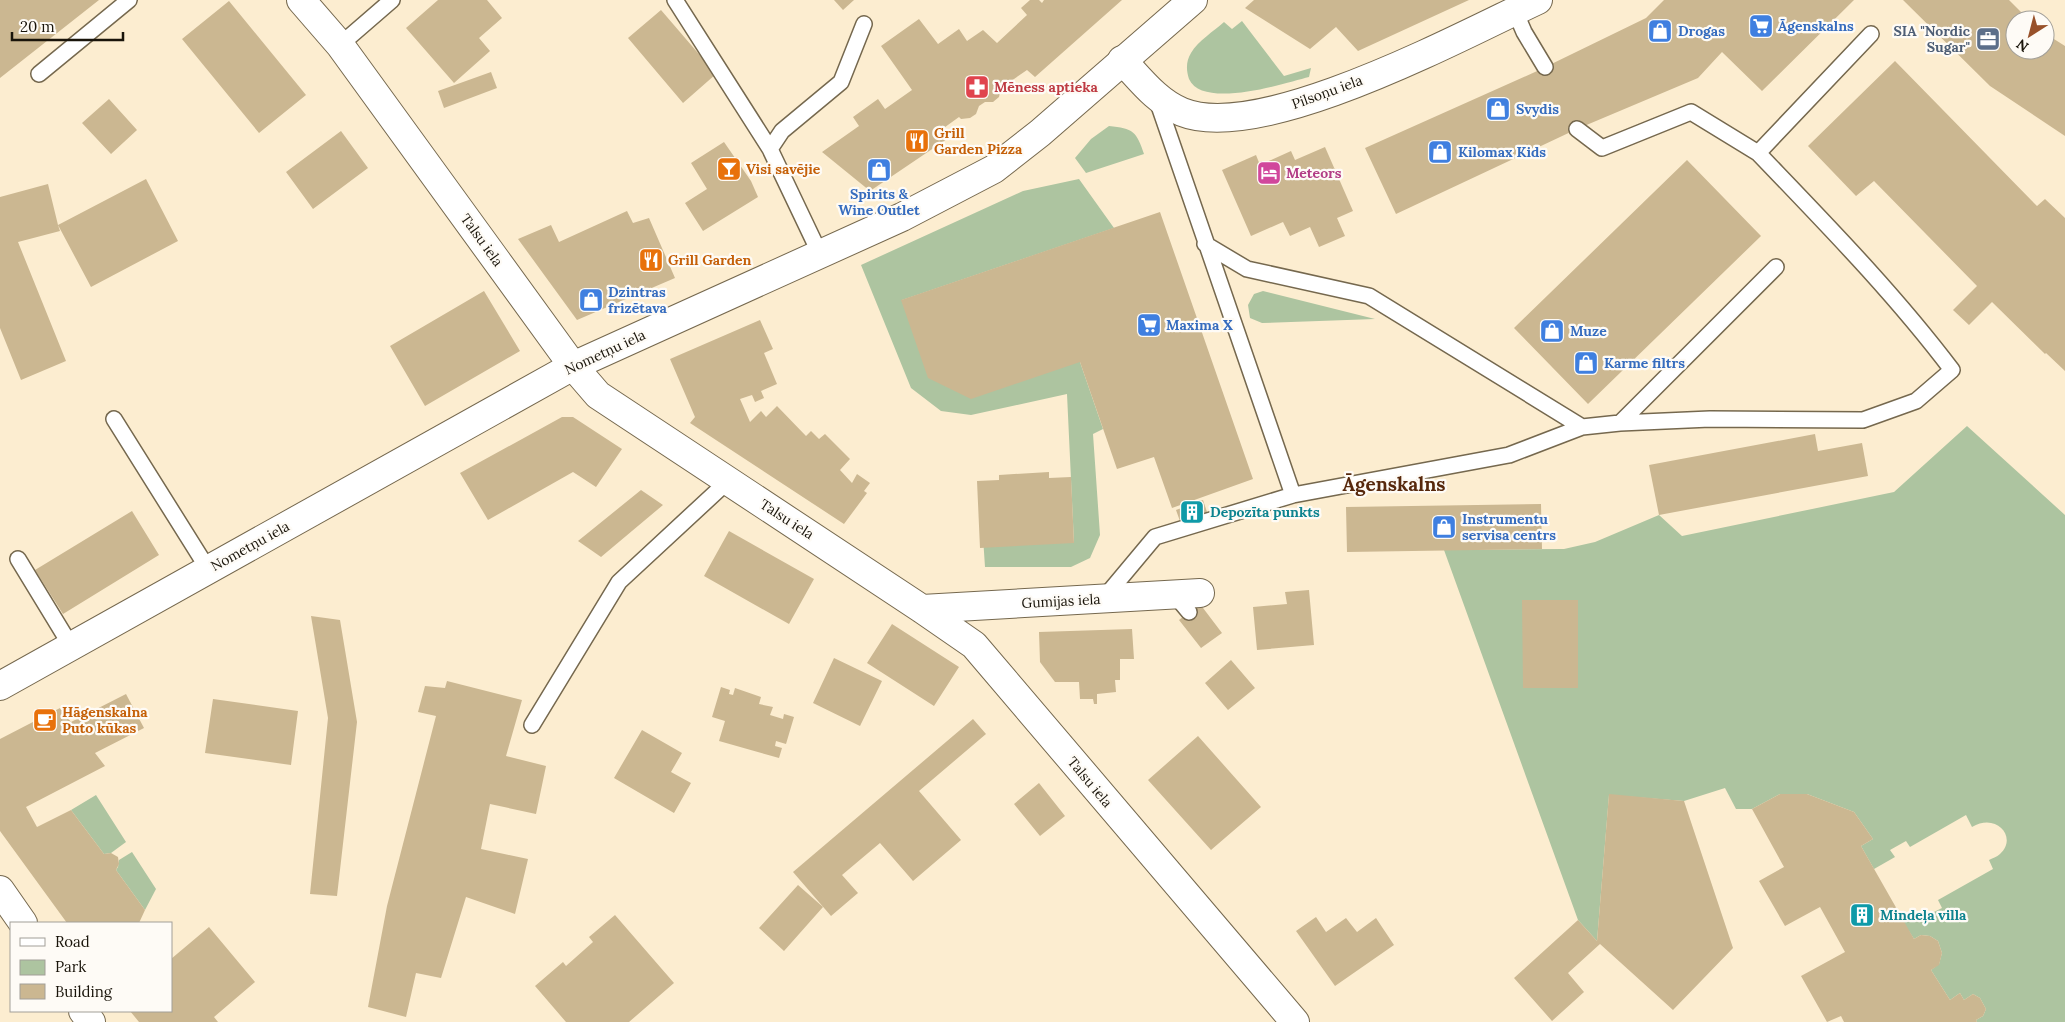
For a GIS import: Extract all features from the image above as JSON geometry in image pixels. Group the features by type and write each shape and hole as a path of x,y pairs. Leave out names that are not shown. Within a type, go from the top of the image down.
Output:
{"street":[{"name":"Talsu iela","path":"302,0 340,45 573,366 598,395 922,609 974,646 1295,1022"},
{"name":"Nometņu iela","path":"0,686 573,366 902,218 994,169 1040,133 1122,60 1194,0"},
{"name":"Pilsoņu iela","path":"1122,60 1155,96 1181,112 1200,117 1226,118 1292,106 1357,82 1442,46 1526,5"},
{"name":"Gumijas iela","path":"922,609 1104,598 1188,600"},
{"path":"0,890 22,922"}],"lane":[{"path":"39,74 129,0"},
{"path":"340,45 392,0"},
{"path":"675,0 770,149 820,254"},
{"path":"1526,5 1524,32 1545,67"},
{"path":"770,149 782,131 841,82 864,24"},
{"path":"1758,152 1871,34"},
{"path":"1155,96 1178,157 1205,244 1293,495"},
{"path":"1104,598 1155,537 1293,495 1509,455 1582,427 1620,423 1710,419 1862,420 1916,401 1952,370 1924,333 1856,256 1758,152 1691,112 1602,148 1577,129"},
{"path":"1205,244 1247,269 1370,296 1582,427"},
{"path":"1620,423 1776,268"},
{"path":"114,418 208,569"},
{"path":"532,725 619,582 728,481"},
{"path":"18,559 71,646"}],"green space":[{"path":"1242,21 1284,76 1311,68 1309,77 1245,92 1227,94 1210,93 1197,88 1189,79 1187,72 1187,62 1191,53 1202,40 1224,22 1232,29"},
{"path":"1109,126 1124,128 1133,132 1144,154 1086,173 1075,158 1091,139"},
{"path":"1079,179 1114,228 902,300 1080,362 1103,429 1093,434 1100,535 1090,558 1071,567 985,567 983,537 1074,543 1067,394 971,415 941,411 911,388 861,265 1023,191"},
{"path":"1263,291 1375,319 1262,323 1250,318 1248,305 1254,294"},
{"path":"1967,426 2065,515 2065,1022 1977,1022 1976,1020 1983,1016 1986,1009 1980,998 1973,994 1964,1000 1960,993 1950,1000 1931,970 1939,964 1942,953 1938,941 1930,936 1921,935 1914,939 1903,922 1923,911 1926,916 1942,908 1938,900 1993,869 1989,860 1999,855 2005,848 2006,834 1997,825 1989,823 1981,823 1972,827 1966,815 1910,847 1906,841 1890,850 1895,857 1874,869 1861,846 1873,839 1854,812 1807,794 1780,794 1752,809 1736,809 1725,788 1684,801 1609,795 1597,941 1578,920 1444,550 1564,549 1595,542 1659,515 1682,536 1894,492"},
{"path":"96,795 126,842 111,853 104,854 71,810"},
{"path":"132,852 156,889 145,910 116,870 119,860"}],"building":[{"path":"0,0 99,0 0,78"},
{"path":"438,0 487,0 502,18 479,38 490,51 454,83 406,28"},
{"path":"834,0 854,0 843,10"},
{"path":"1030,0 1039,0 1042,3 1044,0 1122,0 1035,77 1027,70 1001,88 999,97 993,102 985,102 979,106 976,114 970,118 961,119 959,117 941,130 947,139 870,191 822,152 859,126 853,117 878,99 885,109 912,90 881,46 919,19 938,44 959,29 967,41 983,30 997,43 1027,15 1021,8"},
{"path":"1254,0 1469,0 1358,51 1336,27 1310,49 1245,8"},
{"path":"1664,0 1854,0 1762,91 1722,52 1698,78 1577,129 1396,214 1365,148 1535,72 1646,18"},
{"path":"1903,0 2009,0 2019,10 2005,10 2005,60 2055,60 2055,40 2065,46 2065,136 1990,86"},
{"path":"229,1 306,95 259,133 182,39"},
{"path":"661,10 716,74 683,103 628,38"},
{"path":"1895,61 2037,206 2045,199 2065,218 2065,371 1992,302 1969,325 1953,310 1977,286 1874,181 1856,196 1808,146"},
{"path":"491,72 497,88 444,108 438,91"},
{"path":"109,99 137,130 111,154 82,123"},
{"path":"341,131 368,168 313,209 286,172"},
{"path":"724,142 751,181 758,197 703,231 685,203 707,189 691,163"},
{"path":"1325,147 1353,211 1337,218 1345,236 1319,247 1310,227 1290,236 1283,222 1251,236 1222,170 1256,155 1260,165 1291,151 1295,160"},
{"path":"1687,160 1761,236 1588,404 1514,328"},
{"path":"146,179 178,241 91,287 58,225"},
{"path":"48,184 60,231 18,242 66,361 21,380 0,328 0,197"},
{"path":"627,211 633,223 649,218 675,278 577,320 518,239 551,225 559,242"},
{"path":"1160,212 1253,479 1172,508 1154,457 1117,469 1080,362 971,399 928,378 901,300"},
{"path":"484,291 520,351 425,406 390,346"},
{"path":"760,320 773,349 764,353 777,384 761,391 764,398 755,402 752,395 740,399 750,422 761,411 766,417 777,406 806,436 811,431 819,439 825,434 850,459 840,470 852,483 857,474 870,483 864,491 867,493 844,524 690,423 695,417 670,359"},
{"path":"562,417 573,417 622,449 596,487 573,472 488,520 460,473"},
{"path":"1815,434 1818,451 1862,443 1868,476 1659,515 1649,465"},
{"path":"1049,472 1049,478 1071,477 1074,543 980,548 977,481 999,480 999,475"},
{"path":"641,490 663,505 601,557 578,541"},
{"name":"Depozīta punkts","path":"1203,500 1208,515 1181,524 1176,510"},
{"name":"Instrumentu servisa centrs","path":"1541,504 1542,549 1347,552 1346,507"},
{"path":"132,511 159,555 63,614 35,570"},
{"path":"729,531 814,579 789,624 704,576"},
{"path":"1309,590 1314,645 1257,650 1253,607 1287,604 1285,592"},
{"path":"1522,600 1578,600 1578,688 1523,688"},
{"path":"1200,604 1222,633 1201,648 1179,620"},
{"path":"311,616 340,620 357,722 337,896 310,894 328,718"},
{"path":"892,624 959,667 934,706 867,663"},
{"path":"1132,629 1134,659 1120,659 1120,680 1115,680 1116,692 1097,694 1097,704 1094,704 1093,699 1080,699 1079,682 1055,682 1040,662 1039,632"},
{"path":"834,658 882,681 860,726 813,703"},
{"path":"1231,660 1255,688 1228,710 1205,683"},
{"path":"447,681 522,700 506,756 546,766 536,814 490,804 481,849 528,859 515,914 466,897 441,978 416,973 406,1017 368,1007 387,906 436,716 418,712 425,686 445,688"},
{"path":"721,687 730,690 729,694 733,695 735,688 761,697 759,704 773,707 770,715 783,719 784,714 794,717 786,744 776,741 775,746 782,748 779,758 719,741 725,721 712,717"},
{"path":"126,694 144,728 95,753 105,766 26,807 37,827 71,810 104,854 111,853 118,857 119,864 116,870 145,910 139,922 66,922 0,831 0,739 60,708 71,722"},
{"path":"213,699 298,711 291,765 205,753"},
{"path":"973,719 986,734 919,791 961,840 913,881 880,843 842,875 858,893 831,916 793,872"},
{"path":"642,730 682,753 671,772 691,783 674,813 614,778"},
{"path":"1198,736 1261,807 1211,850 1148,780"},
{"path":"1039,783 1065,816 1040,836 1014,804"},
{"path":"1609,794 1684,801 1733,948 1673,1010 1600,944 1568,973 1584,992 1552,1021 1514,978 1578,920 1597,941"},
{"name":"Mindeļa villa","path":"1780,794 1807,794 1854,812 1873,839 1861,846 1914,939 1921,935 1930,936 1938,941 1942,953 1939,965 1931,970 1950,1000 1960,993 1964,1000 1973,994 1980,998 1986,1009 1983,1016 1976,1020 1977,1022 1844,1022 1841,1016 1827,1022 1801,976 1845,952 1820,907 1785,926 1759,881 1784,867 1752,809"},
{"path":"798,885 823,907 784,951 759,928"},
{"path":"615,915 674,983 629,1022 566,1022 535,986 563,962 566,966 593,942 589,937"},
{"path":"1316,917 1326,932 1346,918 1357,932 1376,918 1394,945 1335,986 1296,931"},
{"path":"209,927 255,982 214,1017 218,1022 139,1022 131,1012 172,1012 172,958"}],"place":[{"name":"Āgenskalns","path":"1761,26"},
{"name":"Drogas","path":"1660,31"},
{"name":"SIA \"Nordic Sugar\"","path":"1988,39"},
{"name":"Mēness aptieka","path":"977,87"},
{"name":"Svydis","path":"1498,109"},
{"name":"Grill Garden Pizza","path":"917,141"},
{"name":"Kilomax Kids","path":"1440,152"},
{"name":"Visi savējie","path":"729,169"},
{"name":"Spirits & Wine Outlet","path":"879,170"},
{"name":"Meteors","path":"1269,173"},
{"name":"Grill Garden","path":"651,260"},
{"name":"Dzintras frizētava","path":"591,300"},
{"name":"Maxima X","path":"1149,325"},
{"name":"Muze","path":"1552,331"},
{"name":"Karme filtrs","path":"1586,363"},
{"name":"Depozīta punkts","path":"1192,512"},
{"name":"Instrumentu servisa centrs","path":"1444,527"},
{"name":"Hāgenskalna Puto kūkas","path":"45,720"},
{"name":"Mindeļa villa","path":"1862,915"}],"district":[{"name":"Āgenskalns","path":"1394,484"}]}
